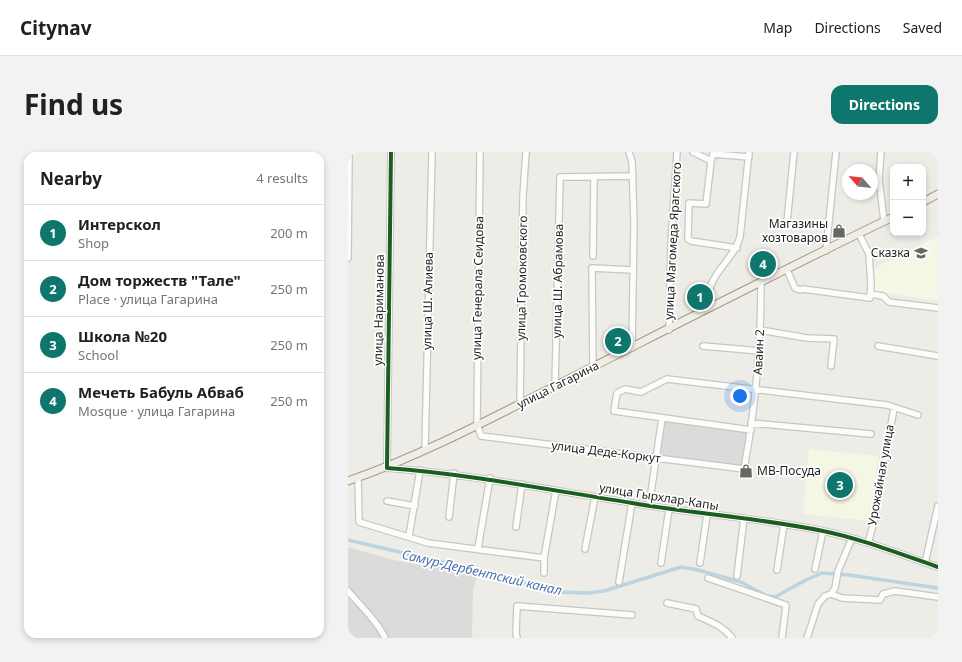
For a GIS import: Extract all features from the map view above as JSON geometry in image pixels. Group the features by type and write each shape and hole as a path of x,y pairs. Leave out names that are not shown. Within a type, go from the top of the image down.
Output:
{"main road":[{"path":"931,199 938,190"},
{"path":"926,201 938,194"},
{"name":"улица Гагарина","path":"348,481 386,468 520,404 890,218"}],"street":[{"path":"348,152 348,258"},
{"name":"улица Нариманова","path":"386,468 391,152"},
{"name":"улица Ш. Алиева","path":"425,450 432,152"},
{"name":"улица Генерала Сеидова","path":"477,424 480,152"},
{"name":"улица Громоковского","path":"520,404 523,196 526,152"},
{"path":"629,152 632,162 633,176 632,348"},
{"name":"улица Магомеда Ярагского","path":"669,330 671,243 677,152"},
{"path":"693,152 711,161"},
{"path":"787,222 794,152"},
{"path":"826,251 836,152"},
{"path":"880,152 879,179 884,221"},
{"path":"710,308 709,292 727,259 737,248 740,237 749,154 713,154 706,204 689,204 688,239 691,241 737,248"},
{"name":"улица Ш. Абрамова","path":"555,386 560,176 594,177"},
{"path":"593,256 594,177 633,176"},
{"path":"859,234 869,254 870,296"},
{"path":"593,368 592,268 633,270"},
{"path":"787,270 795,288 800,290 803,289 883,296 889,302 938,308"},
{"name":"Аваин 2","path":"744,469 757,390 760,351 761,283"},
{"path":"760,330 807,338 834,339 831,366"},
{"path":"704,346 760,351"},
{"path":"878,346 938,356"},
{"path":"871,434 751,427 662,418 614,411 618,393 625,389 641,392 667,379 858,402 894,408 918,415"},
{"name":"Урожайная улица","path":"868,543 874,522 894,408"},
{"path":"649,506 662,418"},
{"name":"улица Деде-Коркут","path":"477,424 481,436 744,469"},
{"name":"улица Гырхлар-Капы","path":"386,468 454,473 490,478 649,506 707,515 744,518 784,524 852,538 938,567"},
{"path":"409,536 420,470"},
{"path":"449,518 454,473"},
{"path":"358,478 359,522 409,536 416,541 478,548 544,558"},
{"path":"478,548 490,478"},
{"path":"516,527 522,484"},
{"path":"544,573 544,558 556,490"},
{"path":"585,549 595,497"},
{"path":"387,501 415,506"},
{"path":"620,582 632,503"},
{"path":"925,563 938,506"},
{"path":"661,563 669,509"},
{"path":"700,563 707,515"},
{"path":"737,576 744,518"},
{"path":"777,570 784,524"},
{"path":"815,569 823,531"},
{"path":"831,594 836,582 838,571 852,538"},
{"path":"708,578 786,605 782,638"},
{"path":"348,591 374,624 381,628 385,638"},
{"path":"807,638 818,604 824,596 831,594 842,598 880,600 883,594 895,591 938,597"},
{"path":"667,603 696,609 698,616 727,631 732,638"},
{"path":"518,638 516,633 517,606 632,615"}],"shaded area":[{"name":"Сказка","path":"938,236 938,301 873,291 873,269"},
{"path":"664,422 748,432 743,467 660,457"},
{"path":"809,449 878,456 871,521 803,514"},
{"path":"348,547 393,560 457,570 475,575 477,577 473,589 472,638 348,638"}],"waterway":[{"name":"Самур-Дербентский канал","path":"348,540 489,573 558,592 588,593 604,591 681,567 698,570 741,582 767,596 775,597 822,573 849,575 938,588"}],"cycle path":[{"path":"391,152 387,468 479,478 656,507 751,519 823,531 881,547 938,567"}],"place":[{"name":"Магазины хозтоваров","path":"839,231"},
{"name":"Сказка","path":"921,253"},
{"name":"Мечеть Бабуль Абваб","path":"763,264"},
{"name":"Интерскол","path":"700,297"},
{"name":"Дом торжеств \"Тале\"","path":"618,341"},
{"name":"МВ-Посуда","path":"746,471"},
{"name":"Школа №20","path":"840,485"}]}
